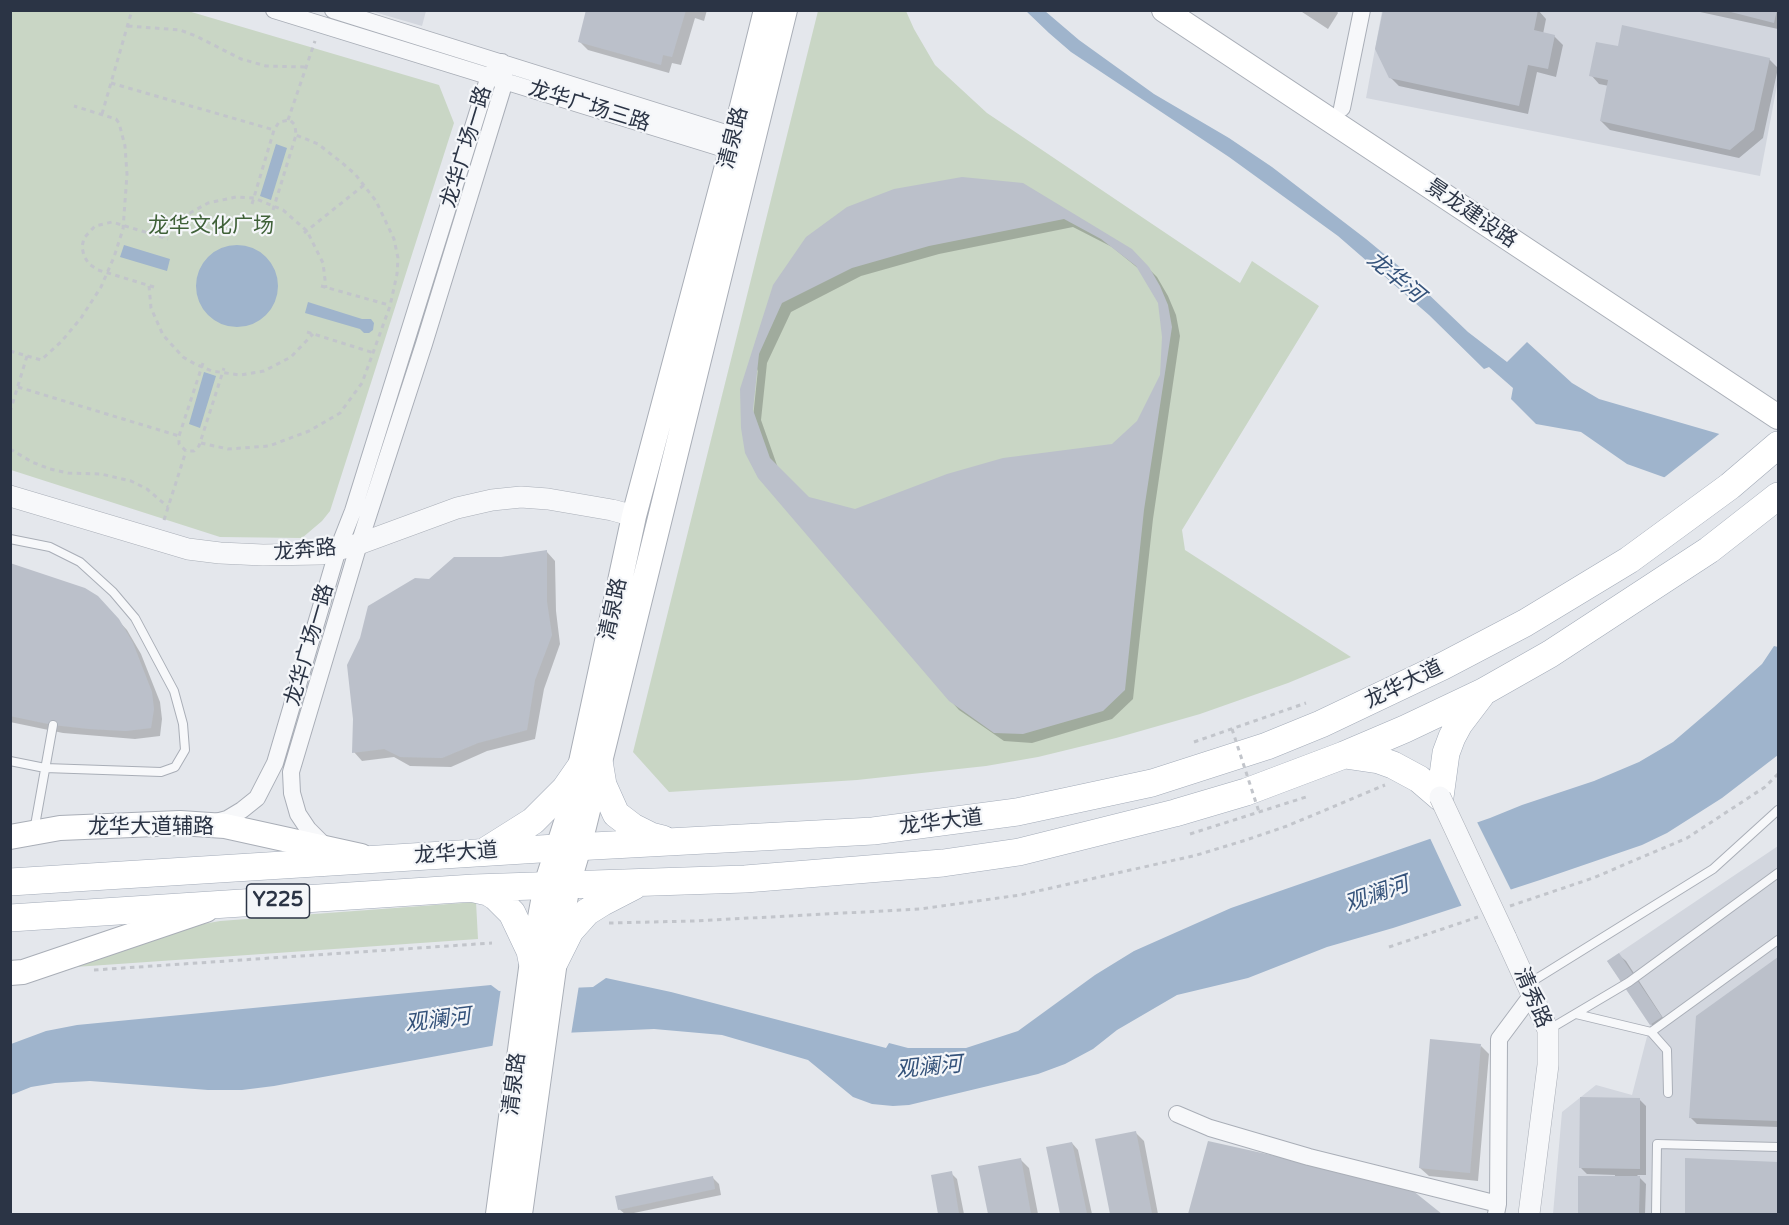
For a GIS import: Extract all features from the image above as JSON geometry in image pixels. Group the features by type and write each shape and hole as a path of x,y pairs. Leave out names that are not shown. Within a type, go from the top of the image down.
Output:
{"main road":[{"name":"清泉路","path":"590,763 633,516 733,144 765,10"},
{"name":"清泉路","path":"520,1215 529,1073 543,961 557,885 785,10"},
{"name":"景龙建设路","path":"1164,10 1779,417"},
{"name":"景龙建设路","path":"1194,10 1779,397"},
{"name":"龙华大道","path":"10,882 873,831 1017,813 1081,800 1206,767 1267,746 1321,724 1443,666 1525,623 1629,560 1730,486 1777,447"},
{"name":"龙华大道","path":"10,918 474,888 745,879 942,863 1019,852 1164,816 1236,795 1344,755 1405,729 1483,692 1570,641 1709,550 1779,496"},
{"path":"1440,797 1446,753 1452,737 1483,692"},
{"path":"1344,755 1379,760 1393,765 1419,779 1440,797"},
{"path":"483,853 533,822 590,763 616,814 633,827 651,836 673,842"},
{"name":"龙华大道辅路","path":"10,837 60,828 180,823 225,826 374,860"},
{"path":"474,888 496,897 512,913 530,951 543,961 587,912 643,882"},
{"path":"10,973 23,972 222,905"},
{"name":"清泉路","path":"498,1215 529,1073"}],"street":[{"name":"龙华广场三路","path":"274,10 497,79 733,144"},
{"name":"龙华广场三路","path":"333,10 502,62 733,144"},
{"path":"1342,108 1362,10"},
{"name":"龙华广场一路","path":"327,848 308,830 298,814 292,793 291,771 358,544 417,365 502,62"},
{"name":"龙华广场一路","path":"206,825 227,819 257,798 266,784 282,743 338,549 353,511 497,79"},
{"name":"龙奔路","path":"10,496 196,550 302,556 321,554 358,544 458,508 492,500 521,497 548,499 633,516"},
{"name":"清秀路","path":"1440,797 1548,1030 1548,1065 1529,1215"},
{"path":"1177,1114 1210,1128 1497,1209 1499,1039 1529,991"}],"lane":[{"path":"10,539 50,547 80,562 113,592 135,618 174,691 183,724 185,750 175,767 161,772 45,768 10,761"},
{"path":"34,832 53,725"},
{"path":"1529,991 1713,869 1779,810"},
{"path":"1548,1030 1629,982 1779,873"},
{"path":"1651,1032 1779,940"},
{"path":"1575,1014 1651,1032 1667,1050 1668,1093"},
{"path":"1656,1215 1657,1144 1779,1147"}],"path":[{"path":"102,114 132,10"},
{"path":"128,26 180,30 241,59 260,65 280,68 306,67"},
{"path":"288,120 315,41"},
{"path":"111,83 274,130"},
{"path":"10,351 41,360 61,342 81,318 107,274 119,243 127,183 125,146 117,121 74,106"},
{"path":"252,204 274,130 279,122 288,120 295,125 296,135 274,208"},
{"path":"201,444 228,449 269,446 309,431 340,413 362,383 390,306 398,258 394,239 385,218 355,174 330,152 296,135"},
{"path":"306,232 364,185"},
{"path":"163,237 182,218 208,203 236,197 254,198 290,215 306,232 323,263 324,287 390,306"},
{"path":"168,239 112,222 95,226 84,237 82,247 89,264 98,270 152,286 151,308 163,335 183,357 223,371 240,375 252,374 291,357 313,334"},
{"path":"308,332 374,353"},
{"path":"10,412 27,356"},
{"path":"186,452 179,444 179,436 202,365"},
{"path":"186,452 194,451 201,444 223,371"},
{"path":"18,387 179,436"},
{"path":"10,449 50,469 68,473 101,474 131,481 147,489 168,507"},
{"path":"164,520 186,452"},
{"path":"1194,742 1306,703"},
{"path":"1232,729 1259,812"},
{"path":"1502,908 1593,878 1687,838 1765,787 1779,774"},
{"path":"605,922 694,921 920,909 1020,895 1197,855 1287,826 1392,782"},
{"path":"1190,834 1306,797"},
{"path":"1389,947 1480,916"},
{"path":"88,970 492,943"}],"shaded area":[{"path":"371,11 426,11 422,26"},
{"path":"1382,11 1778,11 1778,80 1760,176 1366,98"},
{"path":"1778,846 1778,1214 1553,1214 1562,1112 1596,1085 1632,1095 1650,1025 1607,961"}],"green space":[{"name":"龙华文化广场","path":"11,11 188,11 439,85 454,123 330,511 302,538 220,537 11,470"},
{"path":"818,11 906,11 935,65 987,113 1240,283 1252,261 1319,306 1182,530 1185,550 1351,657 1288,683 1200,714 1038,757 986,766 857,780 669,792 633,752"},
{"path":"476,902 478,939 75,967 74,963 192,926 220,921"}],"water":[{"name":"龙华河","path":"1026,11 1045,11 1079,40 1154,94 1229,138 1272,167 1401,268 1468,332 1507,362 1527,342 1572,383 1599,399 1778,451 1778,518 1627,464 1581,432 1536,424 1511,399 1513,388 1489,367 1484,369 1429,315 1338,236 1229,157 1071,52"},
{"path":"276,144 287,148 271,200 260,196"},
{"path":"124,245 170,259 167,271 120,257"},
{"path":"237,245 253,248 266,257 275,270 278,286 275,302 266,315 253,324 237,327 221,324 208,315 199,302 196,286 199,270 208,257 221,248"},
{"path":"308,302 362,319 371,319 374,323 373,330 364,333 360,329 305,313"},
{"path":"204,372 216,376 200,428 189,424"},
{"name":"观澜河","path":"1774,646 1778,647 1778,755 1722,798 1667,833 1642,845 1540,880 1327,947 1248,978 1177,995 1117,1030 1093,1049 1065,1064 1038,1074 909,1105 872,1104 853,1097 808,1060 722,1035 654,1029 562,1033 242,1090 208,1090 90,1081 31,1087 11,1095 11,1044 46,1031 77,1025 491,985 499,991 593,987 606,978 671,992 886,1048 889,1043 908,1048 966,1048 1018,1031 1095,975 1134,951 1231,908 1594,781 1639,762 1673,742 1714,707 1762,664"}],"pier":[{"path":"1723,431 1778,448 1778,521 1661,480"},
{"path":"1476,820 1512,892 1463,909 1429,836"},
{"path":"579,985 571,1035 492,1049 501,988"}],"building":[{"path":"586,10 686,10 672,57 663,55 661,65 578,42"},
{"path":"1383,10 1538,10 1534,30 1555,35 1548,69 1528,65 1519,106 1389,78 1375,49"},
{"path":"1723,10 1777,10 1774,23"},
{"path":"1622,25 1770,58 1754,130 1730,150 1600,121 1608,80 1589,76 1596,42 1618,46"},
{"path":"962,177 1023,183 1132,249 1149,267 1168,305 1172,327 1144,510 1125,690 1103,711 1023,734 994,733 949,701 758,478 745,453 741,428 740,389 773,285 806,237 847,207 894,189","holes":["1064,219 1101,239 1136,266 1158,303 1162,337 1160,375 1137,421 1112,444 1003,458 947,474 855,509 809,497 770,458 753,410 759,354 782,303 852,268 929,246"]},
{"path":"547,550 547,602 552,635 535,680 527,730 478,743 442,758 400,757 384,749 352,753 353,719 347,665 360,638 368,606 415,578 429,579 454,557 501,557"},
{"path":"10,563 85,588 98,596 119,619 133,643 152,692 154,709 151,728 126,731 89,729 53,725 10,716"},
{"path":"1619,953 1662,1017 1650,1025 1607,961"},
{"path":"1778,957 1778,1121 1689,1118 1696,1016"},
{"path":"1430,1039 1481,1044 1470,1173 1419,1168"},
{"path":"1580,1097 1640,1098 1640,1169 1579,1168"},
{"path":"1136,1131 1152,1214 1110,1214 1095,1139"},
{"path":"1208,1141 1388,1181 1412,1190 1442,1214 1188,1214"},
{"path":"1072,1142 1087,1214 1060,1214 1046,1147"},
{"path":"1021,1158 1031,1214 988,1214 978,1166"},
{"path":"1685,1158 1778,1162 1778,1214 1685,1214"},
{"path":"952,1171 959,1214 938,1214 931,1175"},
{"path":"713,1176 715,1189 618,1210 615,1196"},
{"path":"1578,1176 1640,1176 1639,1214 1578,1214"}]}
